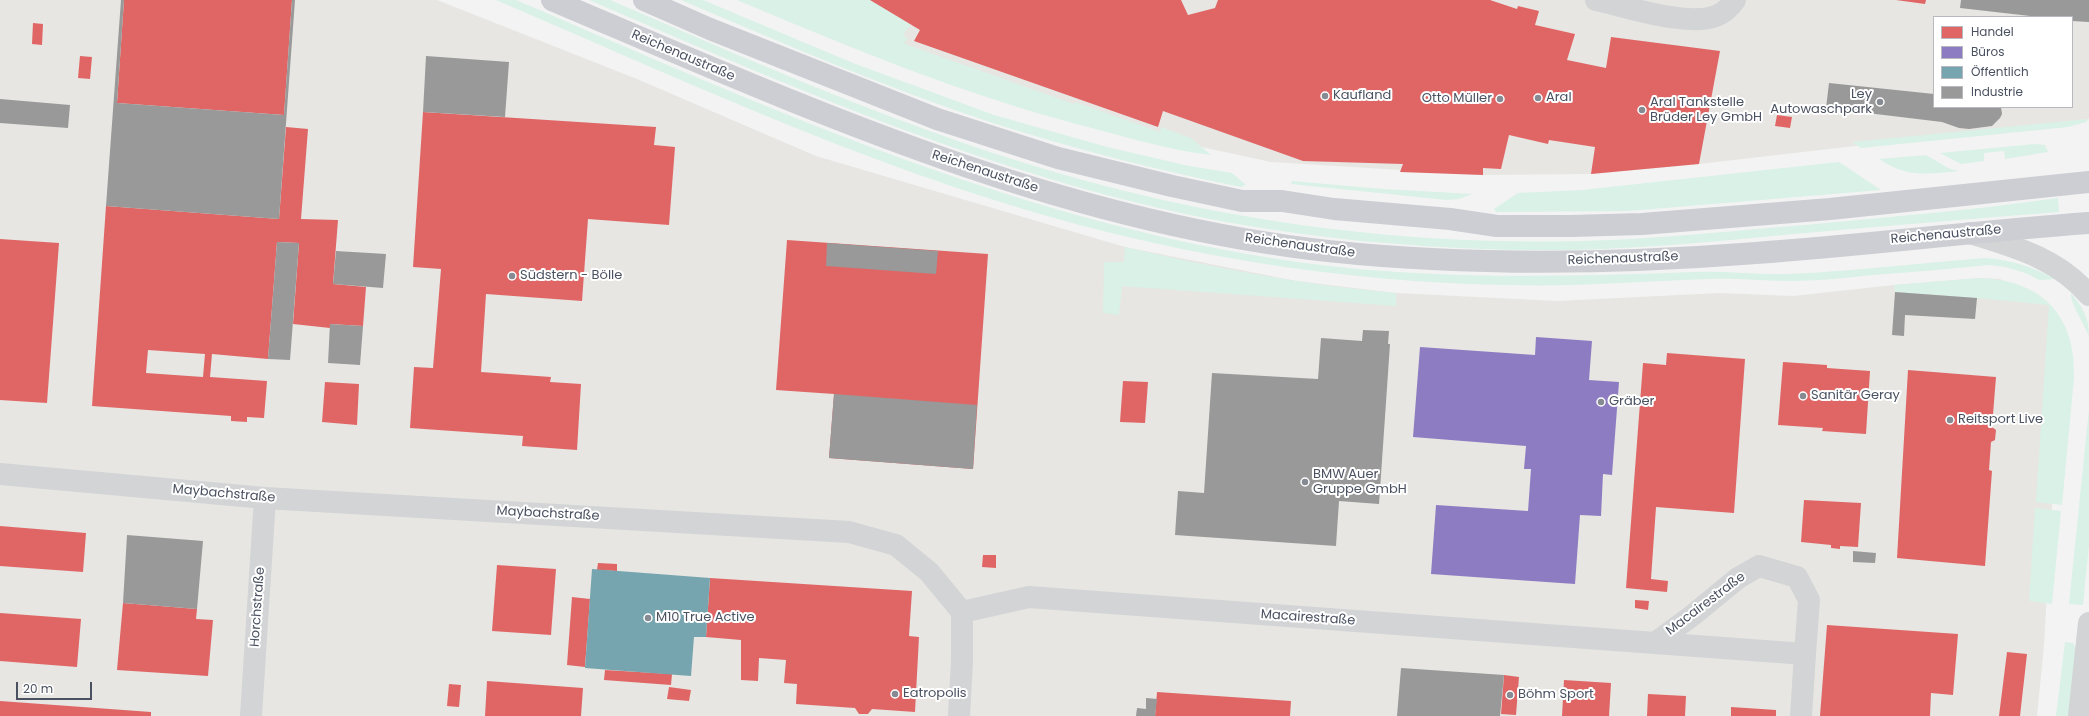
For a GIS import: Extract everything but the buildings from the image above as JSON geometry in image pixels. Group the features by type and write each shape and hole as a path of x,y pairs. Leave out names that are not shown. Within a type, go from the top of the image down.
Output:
{"main road":[{"name":"Reichenaustraße","path":"552,0 764,90 905,146 1038,190 1132,215 1223,235 1325,250 1416,259 1540,261 1632,259 1756,253 1970,232 2089,223"},
{"path":"644,0 791,62 944,122 1058,158 1172,186 1242,201 1282,202 1450,219 1497,226 1571,226 1642,224 1830,209 2089,182"}],"street":[{"path":"1596,0 1691,20 1718,15 1732,4"},
{"path":"1970,232 2018,248 2051,262 2068,273 2089,295"},
{"name":"Maybachstraße","path":"0,474 265,498 849,532 896,545 929,572 962,612"},
{"name":"Horchstraße","path":"250,716 265,498"},
{"name":"Macairestraße","path":"1655,643 1693,615 1738,578 1759,566 1797,577 1809,600 1801,716"},
{"name":"Macairestraße","path":"962,612 1029,597 1805,654"},
{"path":"959,716 962,660 962,612"},
{"path":"2079,716 2089,622"}],"shaded area":[{"path":"0,0 437,0 637,79 816,156 1125,247 1296,281 1396,293 1557,301 1719,293 1793,296 1894,285 1979,278 2000,279 2049,305 2061,347 2044,645 2037,716 0,716"},
{"path":"777,0 2089,0 2089,119 1699,164 1591,174 1483,175 1271,162 1155,137"}],"green space":[{"path":"496,0 516,0 793,117 886,153 980,186 1076,215 1173,239 1271,258 1377,271 1484,276 1537,276 1709,272 1789,274 1986,258 2004,260 2022,265 2055,279 2039,280 2028,274 2006,267 1989,265 1809,280 1778,281 1721,279 1585,285 1459,284 1358,276 1259,263 1111,233 1032,212 953,187 876,159 723,98"},
{"path":"589,0 610,0 735,54 862,106 990,152 1121,190 1181,204 1242,216 1303,225 1364,233 1426,238 1549,242 1635,239 1805,225 1963,210 2058,198 2059,212 1860,228 1689,244 1583,250 1513,250 1379,243 1247,226 1159,208 1085,189 941,143 799,89"},
{"path":"681,0 703,0 853,63 994,115 1107,147 1189,166 1232,173 1246,185 1241,187 1147,166 1054,142 993,123 875,80"},
{"path":"737,0 870,0 911,24 903,35 908,38 904,43 908,45 1074,104 1075,102 1160,132 1161,127 1191,138 1211,155 1148,143 1040,114 996,100 866,53"},
{"path":"2088,119 2086,122 2068,127 1861,148 1852,142"},
{"path":"2035,144 2045,145 2048,152 2005,159 2004,151 1984,153 1984,161 1961,164 1940,153"},
{"path":"1926,155 1950,169 1959,171 1927,174 1908,172 1889,165 1879,159"},
{"path":"1839,162 1881,190 1629,211 1496,212 1494,209 1518,193 1582,190"},
{"path":"1292,181 1383,189 1472,194 1459,199 1447,200 1291,184"},
{"path":"1125,247 1260,275 1362,290 1396,293 1396,306 1122,286 1119,315 1103,313 1104,262 1124,262"},
{"path":"1979,278 2001,280 2021,286 2037,294 2051,305 2061,319 2069,336 2073,356 2074,378 2062,505 2036,502 2049,305 1895,292 1894,285"},
{"path":"2071,293 2079,303 2084,313 2088,324 2089,337 2075,308 2071,298"},
{"path":"2089,409 2089,545 2083,605 2069,604"},
{"path":"2035,508 2061,511 2052,604 2029,601"},
{"path":"2065,642 2073,643 2077,652 2071,716 2056,716"}],"place":[{"name":"Kaufland","path":"1325,96"},
{"name":"Aral","path":"1538,98"},
{"name":"Otto Müller","path":"1500,99"},
{"name":"Ley Autowaschpark","path":"1880,102"},
{"name":"Aral Tankstelle Brüder Ley GmbH","path":"1642,110"},
{"name":"Südstern - Bölle","path":"512,276"},
{"name":"Sanitär Geray","path":"1803,396"},
{"name":"Gräber","path":"1601,402"},
{"name":"Reitsport Live","path":"1950,420"},
{"name":"BMW Auer Gruppe GmbH","path":"1305,482"},
{"name":"M10 True Active","path":"648,618"},
{"name":"Eatropolis","path":"895,694"},
{"name":"Böhm Sport","path":"1510,695"}]}
